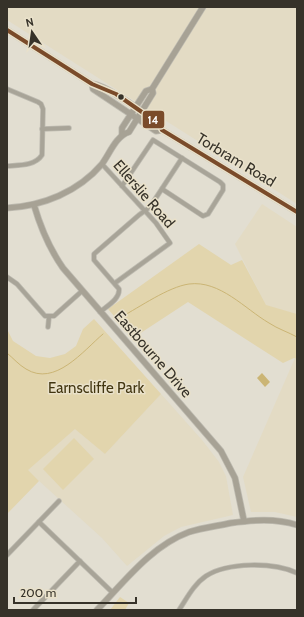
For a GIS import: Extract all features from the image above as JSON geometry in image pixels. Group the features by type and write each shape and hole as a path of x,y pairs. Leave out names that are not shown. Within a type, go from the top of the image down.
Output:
{"street":[{"path":"122,134 129,132 153,93 152,89 203,7"},
{"name":"Torbram Road","path":"7,30 92,84 97,84 135,108 159,124 162,130 297,212"},
{"name":"Torbram Road","path":"92,84 93,89 156,131 162,130"},
{"path":"7,89 41,104 43,109 42,155 40,158 24,165 7,166"},
{"path":"7,208 34,205 68,192 88,178 102,164 122,134 122,128 146,91 152,89"},
{"path":"42,129 69,128"},
{"path":"122,186 153,140 223,185 223,190 208,214 203,216 162,189"},
{"path":"100,312 120,294 115,283 94,260 94,254 139,215 152,206 182,158"},
{"name":"Ellerslie Road","path":"102,164 144,212 156,223 170,244 115,283"},
{"name":"Eastbourne Drive","path":"34,205 44,237 51,251 82,292 218,447 235,478 244,521"},
{"path":"7,277 16,284 45,316 49,317 54,316 82,292"},
{"path":"48,327 49,317"},
{"path":"7,555 59,501"},
{"path":"97,610 145,560 167,543 189,532 244,521 270,520 297,525"},
{"path":"40,522 113,593"},
{"path":"33,610 80,561"},
{"path":"179,610 198,582 216,572 263,564 282,567 297,573"}],"shaded area":[{"path":"7,7 297,7 297,204 7,20"},
{"path":"262,204 297,227 297,314 266,306 235,244"},
{"path":"295,358 297,359 297,517 275,512 251,512 243,477"},
{"path":"262,373 270,382 265,387 257,378"},
{"path":"161,394 202,440 219,462 226,476 233,515 181,527 164,536 127,566 102,538 27,470 76,428 105,454"}],"green space":[{"path":"199,244 231,265 242,260 266,305 297,314 297,359 294,358 283,363 188,302 133,338 108,309"},
{"name":"Earnscliffe Park","path":"94,319 161,394 105,454 75,429 28,470 39,481 7,514 7,329 13,341 36,356 50,358 65,354 76,346 83,329"},
{"path":"74,438 94,459 63,490 43,469"},
{"path":"120,597 129,603 125,610 110,610"}],"waterway":[{"path":"121,317 172,289 189,284 200,284 211,286 222,291 272,325 297,337"},
{"path":"7,353 26,369 37,373 47,374 68,365 103,334"}],"transit line":[{"name":"14","path":"7,30 92,84 116,94 159,124 162,130 297,212"}]}
